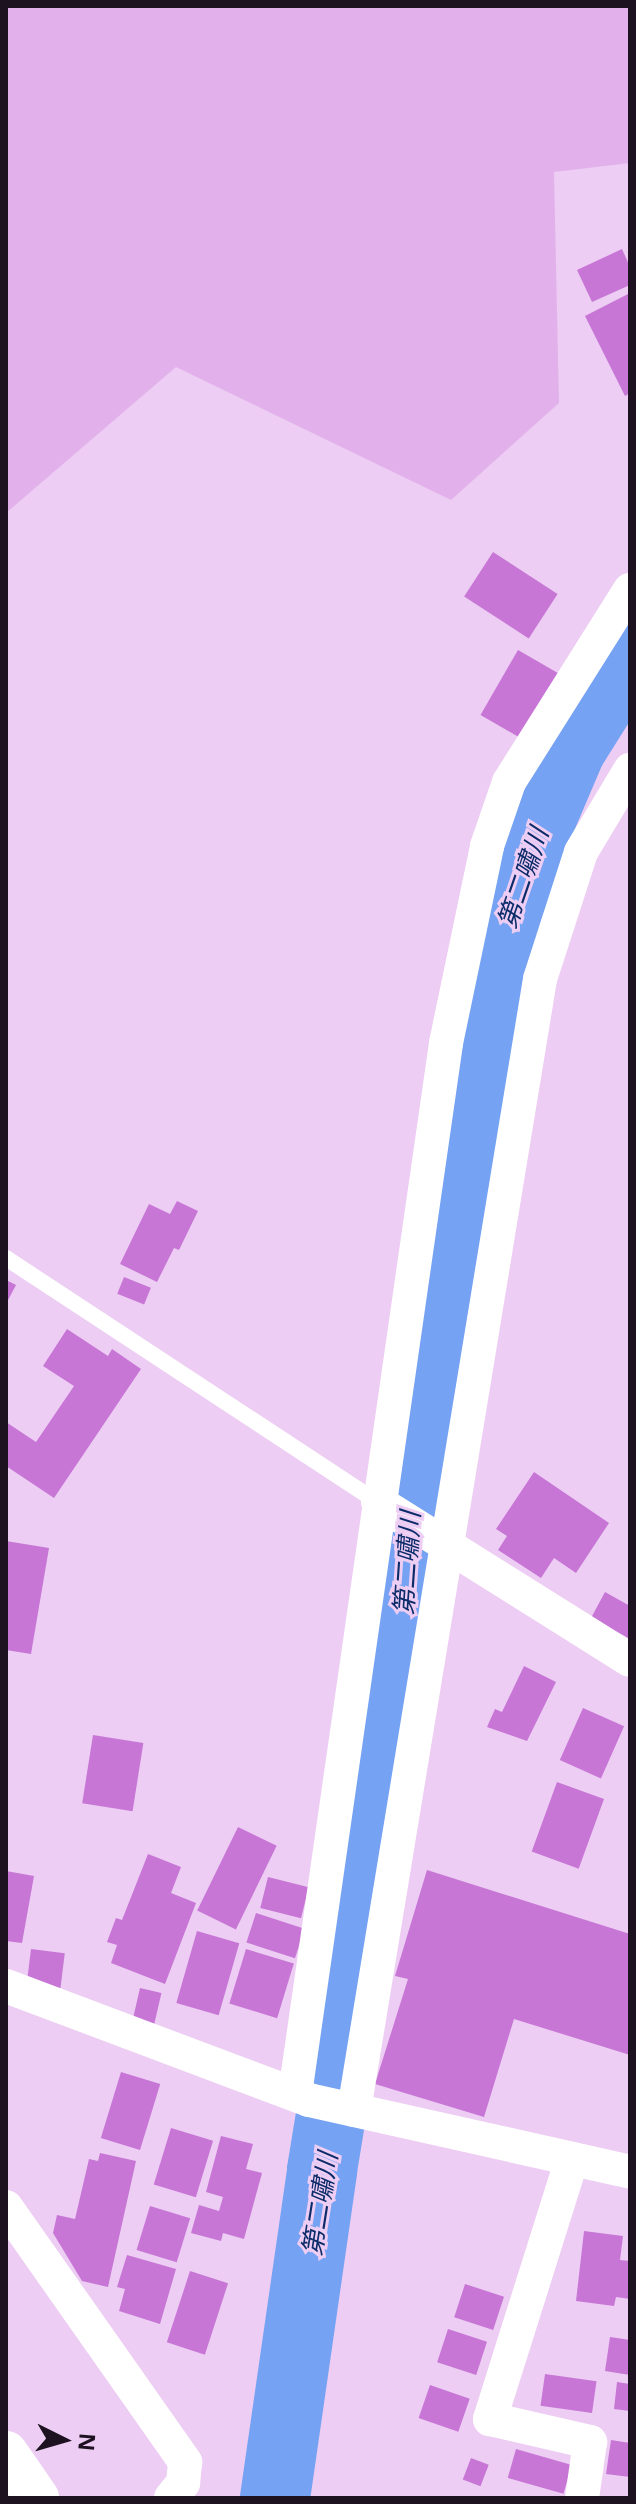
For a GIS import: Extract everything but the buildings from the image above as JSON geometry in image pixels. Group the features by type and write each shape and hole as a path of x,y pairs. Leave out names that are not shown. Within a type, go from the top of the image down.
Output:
{"highway":[{"path":"6,2453 37,2498"}],"street":[{"path":"302,2097 386,1507 446,1043 487,846 509,782 630,590"},
{"path":"354,2110 441,1541 459,1488 540,979 581,852 630,770"},
{"path":"386,1507 630,1660"},
{"path":"6,1986 302,2097 630,2172"},
{"path":"572,2159 490,2419 590,2442 582,2498"},
{"path":"6,2207 185,2462 183,2483 171,2498"}],"lane":[{"path":"6,1258 386,1507"}],"shaded area":[{"path":"6,6 630,6 630,163 554,172 559,403 451,500 176,367 6,513"}],"waterway":[{"name":"第二嘯川","path":"275,2498 322,2170 401,1687 406,1530 447,1252 506,915 536,831 571,749 630,655"}]}
